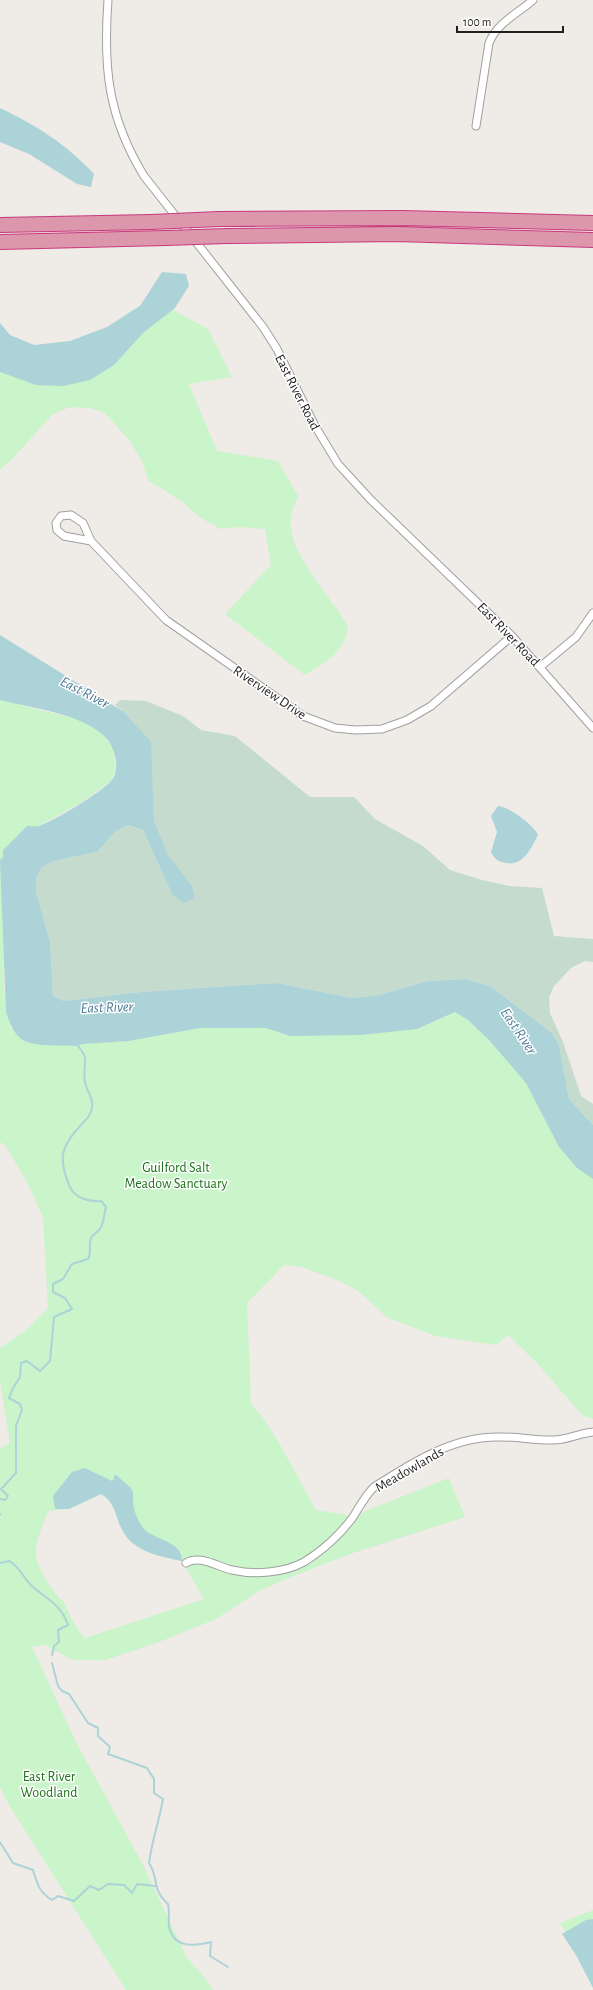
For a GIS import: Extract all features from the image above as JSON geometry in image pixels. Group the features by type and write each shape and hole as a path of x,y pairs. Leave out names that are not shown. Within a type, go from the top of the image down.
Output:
{"highway":[{"path":"0,225 219,219 395,218 593,223"},
{"path":"0,242 226,236 398,234 593,240"}],"street":[{"name":"East River Road","path":"108,0 106,56 111,101 124,140 144,176 263,327 277,350 315,426 338,464 371,500 512,636 593,728"},
{"path":"476,126 489,43 493,33 501,24 533,0"},
{"name":"Riverview Drive","path":"91,542 64,536 57,530 56,523 61,516 71,515 82,523 91,542 166,620 303,716 335,728 356,730 382,729 407,720 431,706 512,636"},
{"path":"540,666 576,637 593,613"},
{"name":"Meadowlands","path":"186,1563 197,1560 233,1571 261,1573 285,1568 303,1562 328,1544 353,1517 365,1496 374,1487 441,1449 464,1441 487,1437 517,1436 551,1440 566,1439 593,1432"}],"green space":[{"path":"153,299 208,329 232,377 189,384 217,451 278,461 298,496 291,516 291,530 295,544 311,574 348,626 346,636 338,651 327,661 305,675 225,614 271,565 265,529 239,527 221,529 199,517 184,503 148,480 142,461 129,440 105,413 90,408 70,407 53,414 0,470 0,342 45,363 115,326 132,310"},
{"name":"Guilford Salt Meadow Sanctuary","path":"0,664 20,705 77,719 94,728 102,734 113,749 116,769 111,781 82,802 37,827 3,850 1,882 3,901 4,987 6,1012 11,1028 77,1046 82,1044 129,1041 200,1028 266,1028 290,1036 417,1029 455,1012 468,1020 489,1040 526,1083 559,1147 577,1168 593,1179 593,1419 582,1415 537,1363 508,1335 496,1345 436,1336 388,1318 358,1291 342,1282 302,1267 284,1265 247,1303 251,1404 264,1419 279,1443 316,1510 353,1516 449,1478 465,1517 353,1553 291,1577 259,1591 216,1619 159,1642 105,1660 73,1660 45,1645 32,1647 76,1742 141,1861 187,1958 202,1974 213,1990 126,1990 9,1805 0,1787 0,1449 10,1442 0,1382 0,1348 24,1332 48,1308 43,1217 26,1180 5,1145 0,1142","holes":["101,1494 113,1507 121,1528 129,1539 135,1545 150,1553 182,1561 204,1599 85,1638 78,1630 65,1606 67,1605 52,1589 42,1573 37,1558 36,1547 48,1511 69,1509"]},
{"path":"120,700 146,701 183,716 201,730 235,736 310,797 354,797 375,819 423,846 450,870 482,880 510,886 542,888 554,936 593,939 593,962 585,961 571,968 554,986 549,997 550,1013 563,1042 581,1096 593,1104 593,1125 569,1099 559,1045 552,1033 490,986 466,979 428,981 379,995 353,998 276,983 141,992 64,1001 53,996 50,942 36,891 36,879 42,867 54,861 97,852 116,831 128,825 143,830 172,894 195,898 191,886 168,855 154,820 150,742 124,712 115,705"},
{"path":"593,1910 593,1976 560,1923"}],"water":[{"path":"0,108 50,136 72,153 94,174 91,187 77,184 29,154 0,142"},
{"path":"162,272 186,274 189,286 175,308 143,333 114,365 90,380 63,386 36,385 0,372 0,323 10,335 34,345 70,341 107,327 140,306"},
{"name":"East River","path":"0,635 124,712 151,742 154,820 168,855 192,886 195,898 183,903 172,894 143,830 128,825 116,831 97,852 54,861 42,867 36,879 36,891 50,942 53,996 64,1001 141,992 276,983 353,998 379,995 428,981 466,979 490,986 552,1033 559,1045 569,1099 593,1125 593,1179 577,1168 559,1147 526,1083 489,1040 468,1020 455,1012 417,1029 361,1035 290,1036 266,1028 200,1028 129,1041 82,1044 77,1046 55,1046 30,1043 19,1037 6,1012 0,860 3,857 3,850 27,826 39,826 55,819 105,786 114,776 116,764 113,750 107,739 81,721 54,712 0,700"},
{"path":"498,806 508,809 521,817 536,831 538,835 529,852 515,863 500,861 493,856 491,852 497,832 491,816"},
{"path":"85,1468 112,1481 114,1479 114,1475 116,1475 131,1488 133,1493 134,1509 138,1520 144,1529 178,1549 181,1554 182,1561 150,1553 135,1545 121,1528 110,1502 101,1494 69,1509 55,1509 53,1496 72,1472"},
{"path":"593,1919 593,1988 576,1955 562,1934 586,1920"}],"waterway":[{"path":"0,1499 5,1500 8,1496 1,1489 16,1473 16,1426 22,1410 20,1404 9,1398 20,1377 21,1363 27,1361 40,1371 50,1361 54,1317 72,1309 65,1298 53,1292 53,1284 63,1279 72,1264 88,1259 90,1254 91,1238 101,1227 106,1207 101,1201 86,1200 74,1193 69,1185 63,1167 63,1153 69,1139 91,1113 92,1108 91,1097 84,1079 85,1057 77,1044"},
{"path":"0,1563 9,1561 13,1564 19,1569 30,1584 57,1606 65,1617 68,1625 58,1630 59,1642 54,1646 52,1655"},
{"path":"52,1663 58,1686 62,1691 69,1694 88,1723 98,1728 98,1736 110,1747 108,1754 147,1768 154,1779 154,1793 163,1799 149,1863 154,1874 159,1893 168,1904 169,1926 171,1933 175,1939 186,1944 192,1945 211,1942 210,1956 228,1967"},
{"path":"0,1842 13,1863 33,1870 40,1888 52,1900 58,1896 74,1901 90,1886 99,1890 108,1884 124,1885 132,1893 137,1884 155,1886"}],"park label":[{"name":"East River Woodland","path":"49,1784"}]}
